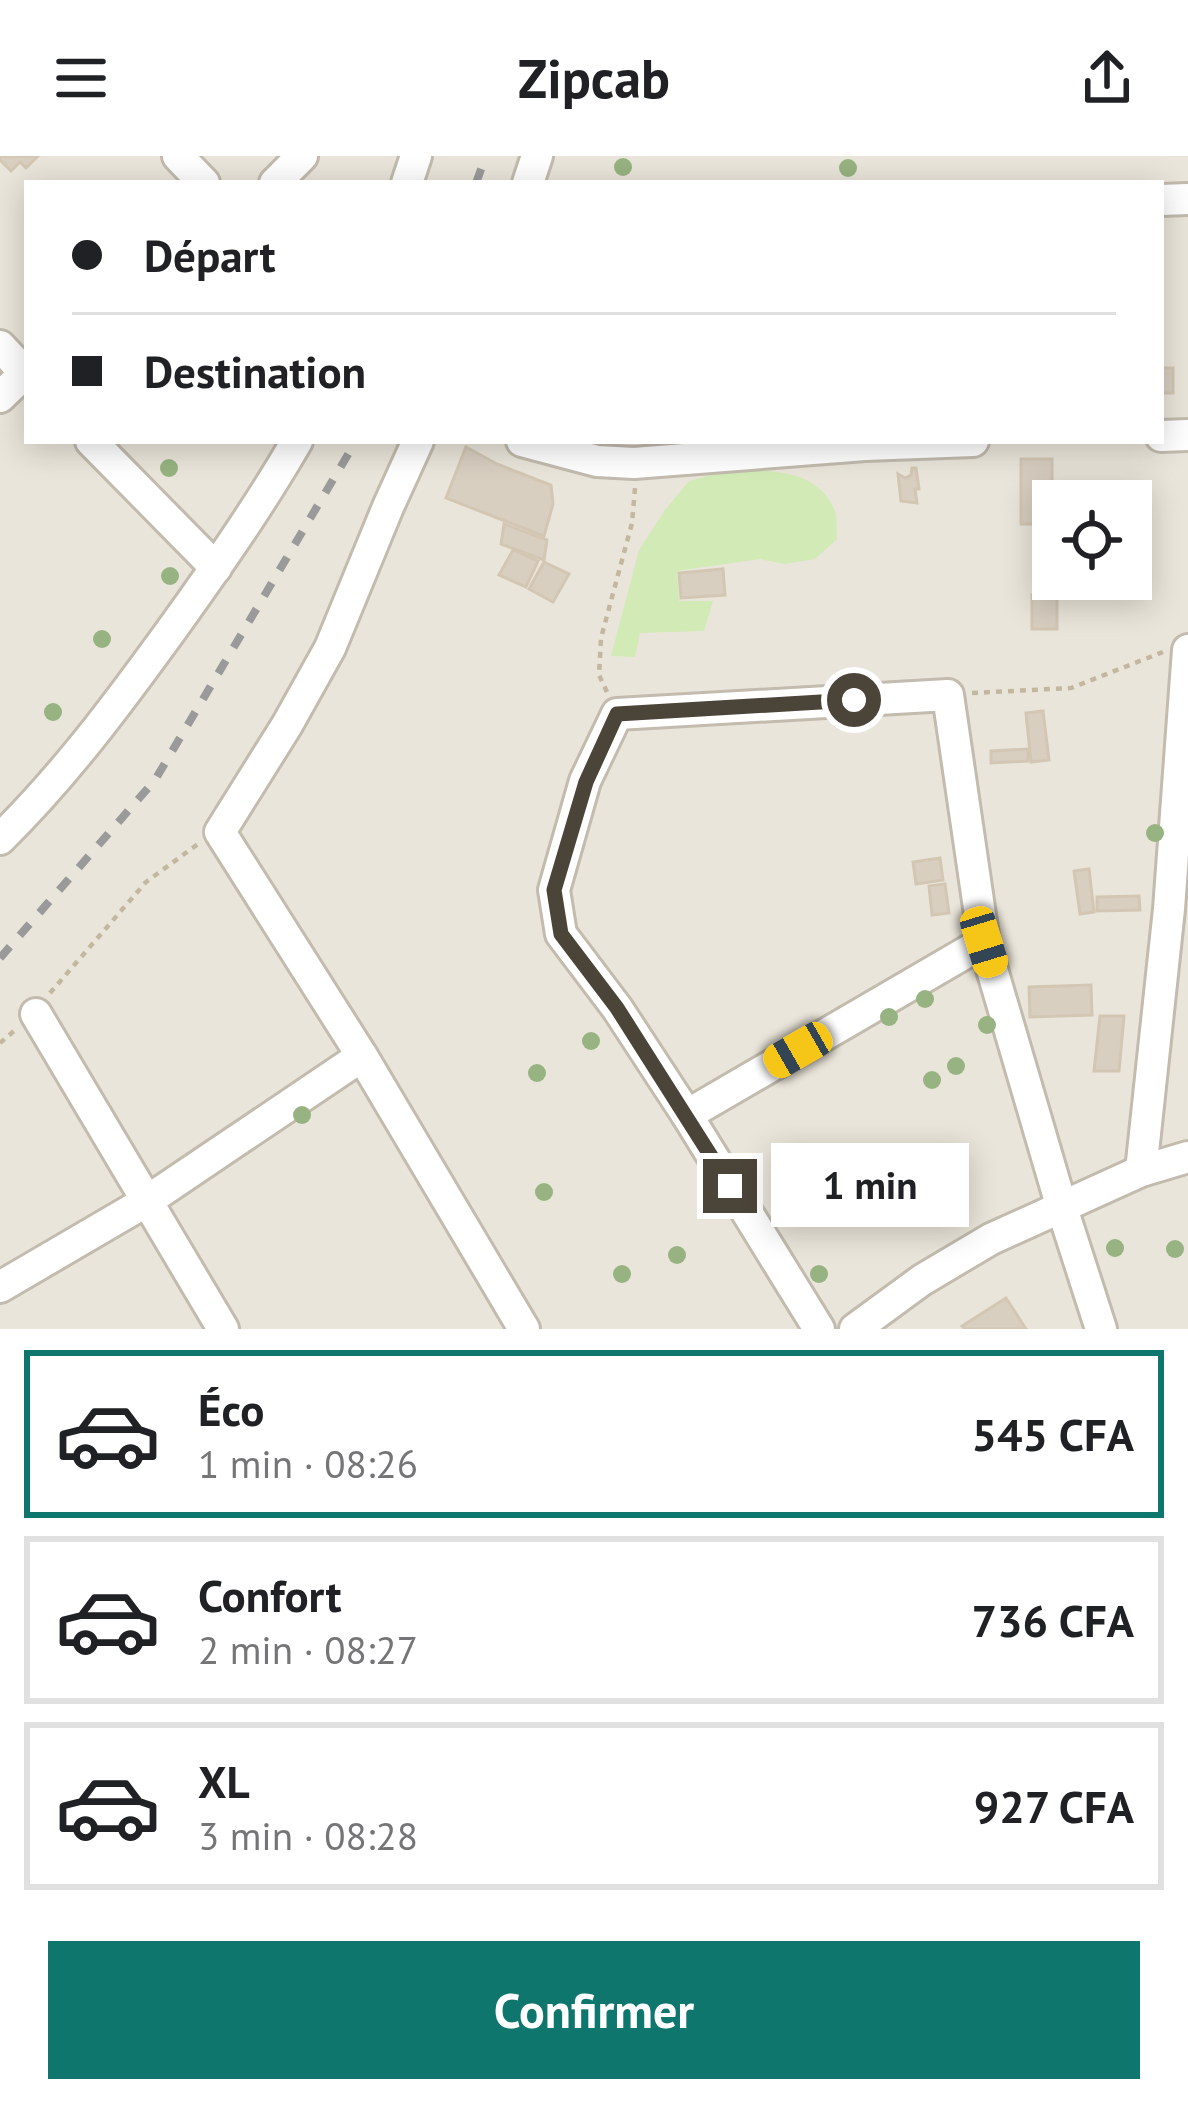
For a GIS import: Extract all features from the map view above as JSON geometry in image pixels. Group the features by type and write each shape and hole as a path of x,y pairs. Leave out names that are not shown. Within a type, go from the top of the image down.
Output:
{"street":[{"path":"178,156 201,180"},
{"path":"278,180 302,156"},
{"path":"0,346 24,372"},
{"path":"0,397 24,376"},
{"path":"95,444 216,568"},
{"path":"0,839 68,767 216,568 295,444"},
{"path":"417,444 330,648 220,832 362,1056 524,1329"},
{"path":"533,444 597,461 634,464 892,444"},
{"path":"1141,1171 1179,905 1178,650"},
{"path":"819,1329 687,1115 617,1008 561,934 554,890 586,782 617,714 948,695 984,942 1101,1329"},
{"path":"687,1115 984,942"},
{"path":"36,1014 223,1329"},
{"path":"0,1287 148,1202 362,1056"},
{"path":"855,1329 957,1257 1141,1171 1188,1157"}],"path":[{"path":"617,714 598,675 601,638 632,523 634,464"},
{"path":"948,695 1071,688 1178,650"},
{"path":"36,1014 62,977 146,882 220,832"}],"shaded area":[{"path":"0,156 1188,156 1188,1329 0,1329"}],"green space":[{"path":"729,470 789,474 815,485 834,509 837,539 815,559 784,564 760,559 677,571 679,601 713,601 704,631 640,633 635,657 611,656 639,550 689,481"}],"building":[{"path":"0,156 38,156 26,168 20,162 11,171"},
{"path":"1164,368 1173,368 1173,393 1164,393"},
{"path":"466,447 551,485 553,504 544,536 446,498"},
{"path":"1021,459 1052,459 1052,480 1032,480 1032,524 1021,524"},
{"path":"916,468 919,489 915,489 917,503 901,501 898,474 905,478"},
{"path":"504,524 547,540 544,560 501,544"},
{"path":"513,550 538,561 526,587 499,575"},
{"path":"544,562 569,574 553,602 529,589"},
{"path":"723,569 725,595 681,598 679,573"},
{"path":"1032,600 1057,600 1057,629 1032,629"},
{"path":"1043,711 1049,760 1031,762 1026,713"},
{"path":"1028,749 1028,761 991,763 991,751"},
{"path":"940,858 943,880 916,884 913,862"},
{"path":"1089,869 1094,912 1080,914 1074,871"},
{"path":"945,884 949,913 932,915 929,886"},
{"path":"1139,896 1140,910 1097,911 1097,897"},
{"path":"1091,985 1092,1015 1030,1017 1029,987"},
{"path":"1100,1016 1124,1016 1119,1071 1094,1071"},
{"path":"1006,1298 1026,1329 962,1326"}],"railway":[{"path":"477,180 486,156"},
{"path":"0,958 155,780 354,444"}],"route":[{"path":"730,1186 617,1008 561,934 554,890 586,782 617,714 854,700"}]}
